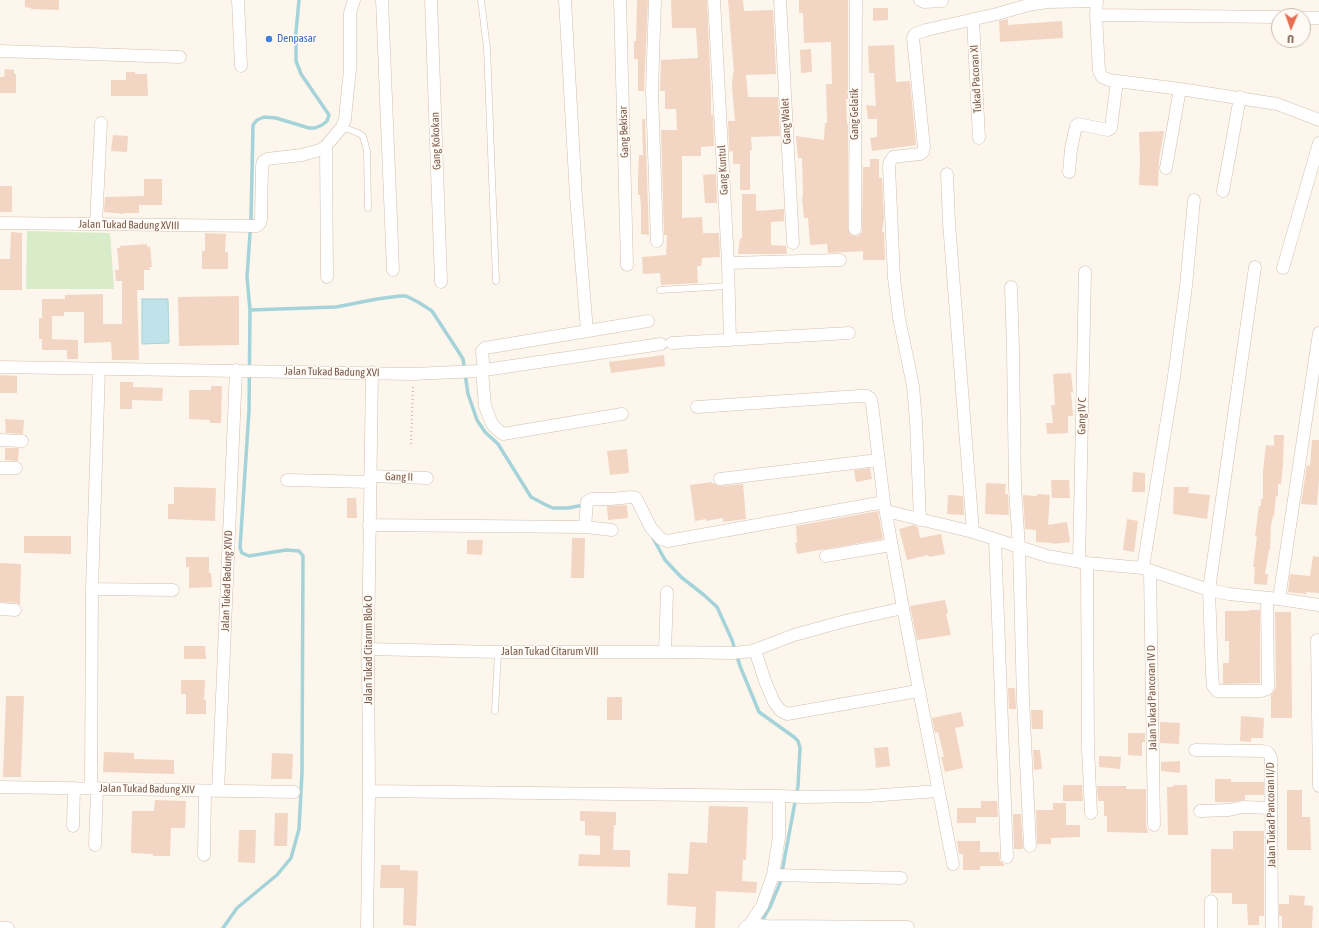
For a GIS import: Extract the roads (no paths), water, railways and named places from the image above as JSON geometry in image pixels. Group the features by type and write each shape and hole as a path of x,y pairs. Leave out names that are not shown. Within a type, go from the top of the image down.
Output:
{"street":[{"path":"238,0 241,66"},
{"path":"327,277 326,146 342,127 345,119 348,82 350,13 354,0"},
{"path":"382,0 393,270"},
{"name":"Gang Kokokan","path":"431,0 441,282"},
{"path":"565,0 576,196 587,331"},
{"name":"Gang Bekisar","path":"620,0 627,264"},
{"path":"655,0 652,91 657,241"},
{"name":"Gang Kuntul","path":"714,0 728,263 730,340"},
{"name":"Gang Walet","path":"780,0 793,243"},
{"name":"Gang Gelatik","path":"855,229 856,0"},
{"path":"920,0 924,2 942,1"},
{"path":"920,520 913,386 899,318 894,278 889,167 893,158 920,154 923,152 924,147 913,38 915,34 1028,5 1048,2 1097,0 1096,15 1100,75 1102,77 1109,80 1180,88 1277,104 1319,120"},
{"path":"1096,15 1271,17"},
{"name":"Tukad Pacoran XI","path":"973,19 979,138"},
{"path":"0,51 180,57"},
{"path":"1069,172 1071,149 1076,126 1078,124 1108,130 1111,128 1117,81"},
{"path":"1166,168 1180,88"},
{"path":"1223,191 1240,97"},
{"path":"96,224 101,123"},
{"path":"1283,268 1319,143"},
{"name":"Jalan Tukad Badung XVIII","path":"0,223 257,226 261,219 263,162 267,159 302,155 320,150 326,146"},
{"path":"947,174 949,223 973,532"},
{"name":"Jalan Tukad Pancoran IV D","path":"1154,825 1147,569 1186,286 1194,200"},
{"path":"728,263 840,260"},
{"path":"1255,267 1209,590 1212,674 1213,686 1217,691 1261,691 1267,689 1267,598"},
{"name":"Gang IV C","path":"1085,272 1083,562 1091,813"},
{"path":"1011,288 1015,488 1019,547 1023,699 1030,846"},
{"path":"622,414 503,434 492,424 485,406 481,368 482,351 485,348 648,321"},
{"name":"Jalan Tukad Badung XVI","path":"0,367 372,372 413,374 452,372 667,344 849,333"},
{"path":"1279,599 1319,333"},
{"path":"95,845 92,589 99,369"},
{"name":"Jalan Tukad Badung XIVD","path":"218,791 240,370"},
{"name":"Jalan Tukad Citarum Blok O","path":"368,928 368,648 372,372"},
{"path":"697,407 867,396 870,398 891,545 918,691 954,864"},
{"path":"0,440 22,440"},
{"path":"720,480 878,460"},
{"path":"0,468 16,468"},
{"name":"Gang II","path":"287,480 427,478"},
{"path":"585,522 587,502 592,499 610,499 632,496 636,498 651,528 660,539 668,541 885,507 920,520 995,538 1047,556 1083,562 1147,569 1209,590 1319,606"},
{"path":"369,525 585,522 612,530"},
{"path":"995,538 1007,857"},
{"path":"826,556 891,545"},
{"path":"92,589 173,590"},
{"path":"665,652 667,592"},
{"name":"Jalan Tukad Citarum VIII","path":"368,648 498,652 665,652 732,654 754,650 794,635 845,621 903,608"},
{"path":"0,609 15,610"},
{"path":"1318,640 1319,786"},
{"path":"754,650 774,702 780,710 787,714 918,691"},
{"name":"Jalan Tukad Pancoran II/D","path":"1195,750 1268,752 1271,758 1272,928"},
{"name":"Jalan Tukad Badung XIV","path":"0,787 294,792"},
{"path":"73,826 74,788"},
{"path":"204,855 205,791"},
{"path":"369,791 804,797 869,796 938,791"},
{"path":"749,925 762,906 775,875 783,796"},
{"path":"1200,811 1229,810 1243,807 1271,808"},
{"path":"775,875 901,878"},
{"path":"1211,901 1211,928"},
{"path":"749,925 908,927"},
{"path":"0,928 8,928"}],"lane":[{"path":"481,0 487,48 496,281"},
{"path":"342,127 363,136 367,150 368,208"},
{"path":"660,290 728,286"},
{"path":"495,711 498,652"}],"water":[{"path":"142,299 168,299 169,343 142,344"}],"waterway":[{"path":"223,928 237,908 277,875 291,858 299,829 302,773 303,556 299,551 286,550 249,556 242,553 240,548 249,411 250,310 247,277 251,219 253,125 257,120 264,117 276,118 309,128 315,128 327,121 329,115 301,74 296,61 296,32 299,0"},
{"path":"250,310 336,307 400,296 406,296 418,302 432,311 463,359 468,394 477,420 485,432 498,444 531,497 553,508 568,508 584,505"},
{"path":"653,538 665,560 681,577 717,607 732,640 740,666 759,712 794,737 798,741 800,748 798,786 780,883 770,907 761,922"}],"place":[{"name":"Denpasar","path":"269,39"}]}
